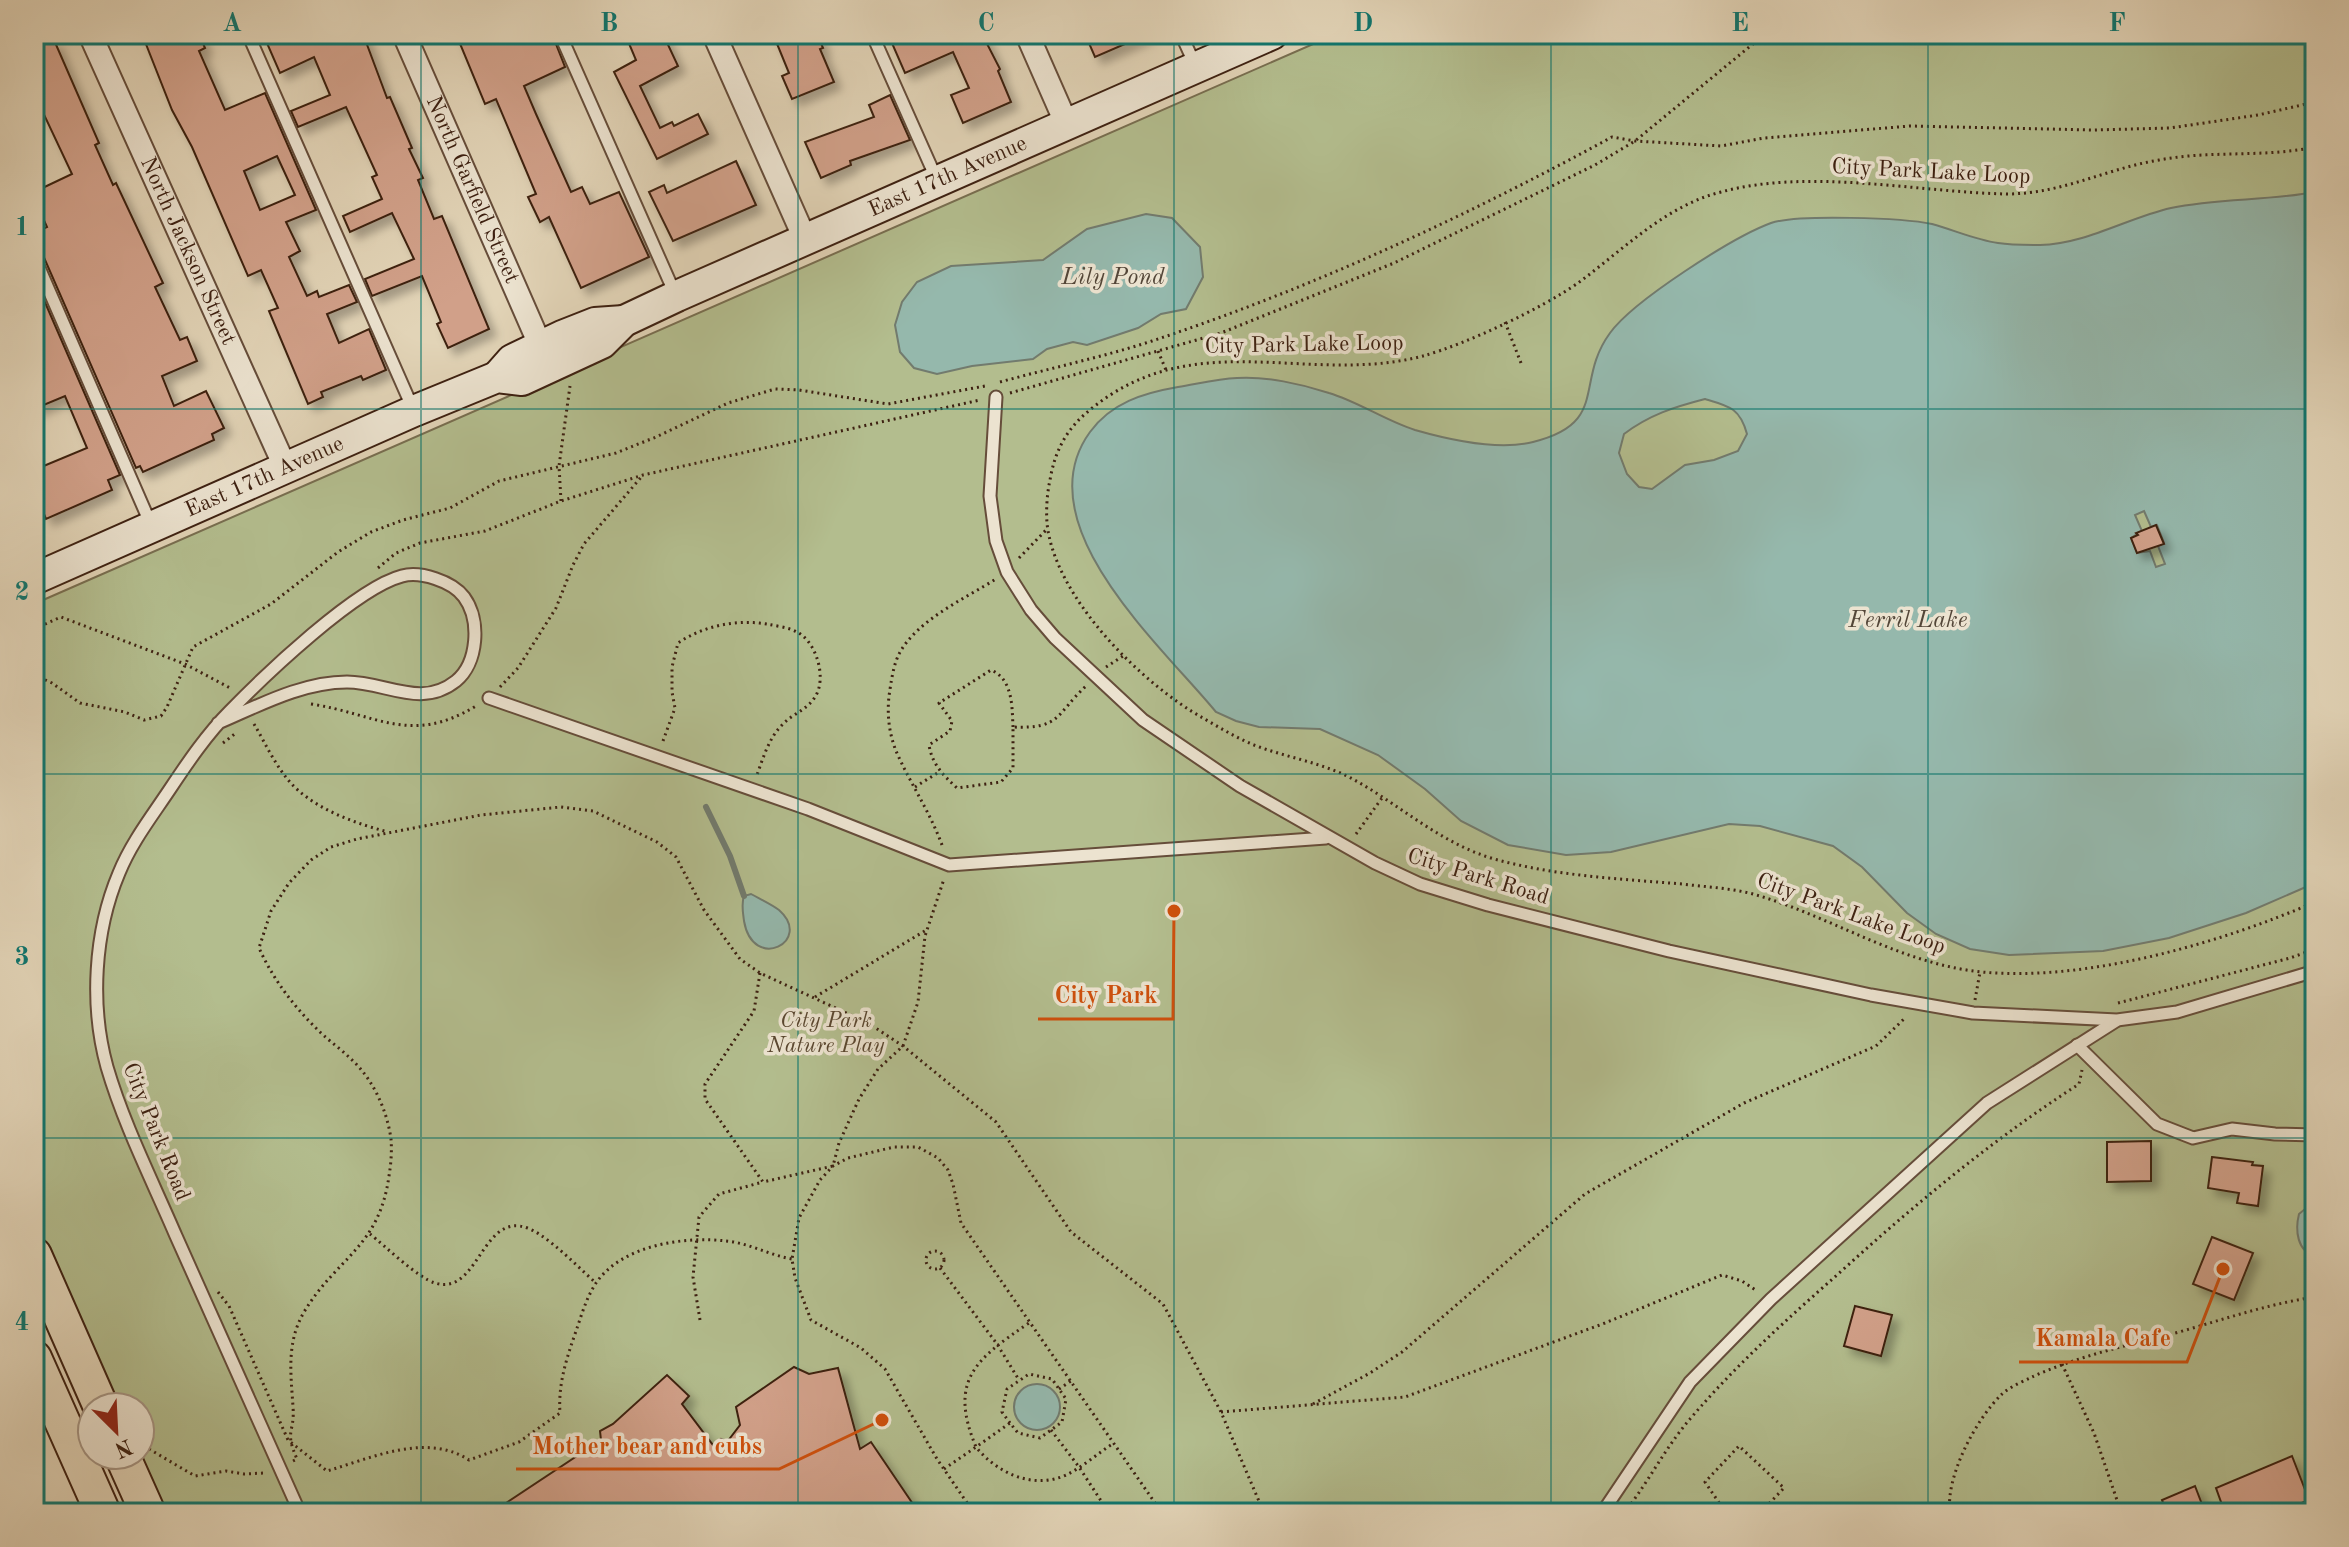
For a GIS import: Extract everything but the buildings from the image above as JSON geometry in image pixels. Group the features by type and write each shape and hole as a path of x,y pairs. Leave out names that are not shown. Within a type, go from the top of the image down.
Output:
{"main road":[{"name":"East 17th Avenue","path":"497,377 522,380 602,343 624,321 677,296 1272,34"},
{"name":"East 17th Avenue","path":"34,579 497,377 512,360 595,323 624,321"},
{"path":"34,1255 94,1391"},
{"path":"34,1358 42,1399 103,1513"},
{"path":"140,1471 148,1513"}],"street":[{"name":"North Jackson Street","path":"90,34 286,469"},
{"name":"North Garfield Street","path":"404,34 541,347"},
{"path":"714,34 805,239"},
{"path":"1027,34 1067,125"}],"lane":[{"path":"248,34 414,411"},
{"path":"560,34 677,296"},
{"path":"872,34 938,181"},
{"path":"1181,34 1196,67"},
{"path":"34,256 153,527"},
{"name":"City Park Road","path":"996,397 990,496 996,541 1007,572 1039,619 1143,720 1240,786 1329,838 1420,884 1488,905 1716,961 1871,995 1973,1013 2117,1020 2177,1012 2315,971"},
{"name":"City Park Road","path":"218,723 289,693 323,685 347,682 414,695 438,692 458,679 468,666 475,645 474,626 464,596 448,584 405,575 373,588 251,689 218,723 146,824 119,872 104,919 97,973 99,1028 106,1064 124,1115 300,1513"},
{"path":"489,698 752,790 949,865 1329,838"},
{"name":"City Park Road","path":"1602,1513 1690,1382 1771,1299 1987,1103 2117,1020"},
{"path":"2077,1045 2157,1124 2193,1138 2232,1129 2315,1135"}],"path":[{"path":"485,531 561,501 643,475 996,397 1221,333 1394,263 1595,165 1635,141 1765,34"},
{"path":"34,675 52,683 80,703 154,720 167,707 193,647 271,604 338,552 371,532 450,508 499,481 616,453 728,403 775,389 888,404 983,386 1150,341 1256,303 1369,257 1481,205 1612,137 1721,146 1764,138 1910,126 2094,130 2170,128 2258,115 2315,102"},
{"name":"City Park Lake Loop","path":"2315,147 2288,152 2192,155 2153,160 2042,193 2003,194 1824,182 1726,190 1695,200 1662,219 1552,300 1449,347 1417,358 1344,364 1187,363 1143,378 1098,403 1070,427 1052,464 1047,495 1047,529 1061,567 1075,592 1096,625 1123,656 1157,687 1196,714 1250,744 1348,777 1471,852 1505,863 1746,892 1903,954 1980,972 2027,974 2100,965 2165,952 2213,940 2315,902"},
{"path":"1505,322 1521,363"},
{"path":"1158,351 1166,370"},
{"path":"561,501 559,466 567,398"},
{"path":"1007,572 1047,529"},
{"path":"34,629 61,617 185,664 236,691"},
{"path":"660,757 675,708 672,667 678,643 693,633 750,621 799,633 816,658 821,686 814,700 783,723 773,737 752,790"},
{"path":"1013,727 1035,728 1054,722 1096,677 1123,656"},
{"path":"991,670 1000,673 1009,690 1013,727 1013,768 1001,782 957,788 939,772 929,745 950,731 952,721 939,703 991,670"},
{"path":"252,720 298,791 357,824 390,832"},
{"path":"221,745 242,728"},
{"path":"914,788 939,772"},
{"path":"1347,847 1382,798"},
{"path":"288,1440 294,1410 289,1360 304,1313 370,1234 385,1203 391,1142 386,1116 366,1075 318,1031 270,971 259,948 271,911 289,883 311,860 331,847 481,815 561,807 593,811 657,842 676,857 704,910 740,959 760,973 868,1023 903,1046 996,1122 1071,1232 1163,1304 1221,1412 1264,1513"},
{"path":"815,997 928,928"},
{"path":"2118,1003 2315,949"},
{"path":"1973,1013 1980,972"},
{"path":"760,973 754,1011 705,1084 705,1099 763,1182"},
{"path":"1313,1404 1402,1352 1585,1194 1744,1103 1876,1046 1905,1018"},
{"path":"1624,1513 1688,1421 1724,1381 1929,1192 2027,1117 2079,1084 2082,1070"},
{"path":"700,1320 693,1277 699,1217 719,1194 833,1166 848,1158 908,1145 938,1158 948,1170 961,1223 1162,1513"},
{"path":"833,1166 820,1180 799,1218 792,1259 795,1278 811,1320 861,1348 885,1369 974,1513"},
{"path":"370,1234 437,1284 464,1276 500,1229 525,1227 539,1233 596,1283"},
{"path":"288,1440 327,1471 404,1449 434,1447 456,1452 469,1460 519,1442 560,1413 559,1389 571,1346 596,1283 608,1269 643,1250 697,1241 728,1241 792,1259"},
{"path":"932,1252 943,1256 944,1263 940,1268 927,1265 927,1258 932,1252"},
{"path":"940,1268 997,1344 1019,1380"},
{"path":"1221,1412 1405,1397 1605,1323 1722,1275 1742,1281 1771,1299"},
{"path":"156,1460 195,1476 226,1471 260,1475 297,1459 229,1306 211,1286"},
{"path":"1950,1513 1948,1499 1952,1478 1984,1418 2003,1393 2022,1381 2085,1355 2193,1328 2261,1306 2315,1297"},
{"path":"1030,1322 997,1344 981,1360 965,1388 966,1422 976,1447 997,1468 1020,1477 1050,1480 1079,1467 1114,1443"},
{"path":"2062,1364 2094,1433 2118,1503 2104,1513"},
{"path":"1029,1374 1052,1379 1066,1399 1062,1422 1040,1438 1018,1433 1002,1412 1007,1389 1019,1380 1029,1374"},
{"path":"1059,1389 1071,1381"},
{"path":"944,1469 1010,1423"},
{"path":"1051,1430 1109,1513"},
{"path":"1726,1513 1705,1482 1739,1446 1784,1488 1763,1512"},
{"path":"1301,1513 1317,1509 1372,1513"}],"green space":[{"name":"City Park Nature Play","path":"1336,34 2315,34 2315,1513 163,1513 146,1471 156,1471 156,1391 110,1391 34,1219 34,604"}],"water":[{"name":"Ferril Lake","path":"2315,192 2315,883 2246,913 2169,938 2103,951 2009,955 1970,949 1936,934 1907,913 1862,867 1833,846 1760,826 1729,824 1611,852 1566,855 1508,845 1461,821 1425,789 1378,755 1320,729 1259,727 1216,712 1135,619 1108,582 1086,544 1074,505 1074,468 1090,432 1098,422 1140,396 1215,380 1259,378 1283,381 1340,397 1415,430 1474,443 1519,444 1557,434 1572,424 1582,412 1600,351 1622,320 1685,271 1771,223 1826,218 1899,220 1932,224 1990,242 2040,245 2074,240 2171,208","holes":["1705,399 1727,406 1741,419 1747,434 1738,451 1714,460 1685,465 1652,489 1639,487 1627,474 1619,453 1624,434 1662,412","2144,511 2151,527 2157,525 2164,543 2158,546 2165,564 2156,567 2150,551 2137,553 2131,538 2142,531 2135,515"]},
{"name":"Lily Pond","path":"1146,214 1172,218 1200,247 1203,277 1186,309 1161,314 1138,328 1087,345 1073,342 1047,349 1033,359 972,366 937,374 914,368 900,352 895,325 902,302 917,282 951,266 1043,260 1087,229"},
{"path":"751,894 779,910 788,922 790,932 786,941 778,947 768,949 758,946 750,937 742,905 744,896"},
{"path":"2311,1204 2315,1205 2315,1228 2310,1235 2315,1244 2315,1255 2304,1250 2297,1227 2299,1214"},
{"path":"1037,1384 1053,1391 1060,1407 1053,1423 1037,1430 1021,1423 1014,1407 1021,1391"}],"waterway":[{"path":"706,807 730,856 744,896"}],"place":[{"name":"City Park","path":"1174,911"},
{"name":"Kamala Cafe","path":"2223,1269"},
{"name":"Mother bear and cubs","path":"882,1420"}]}
